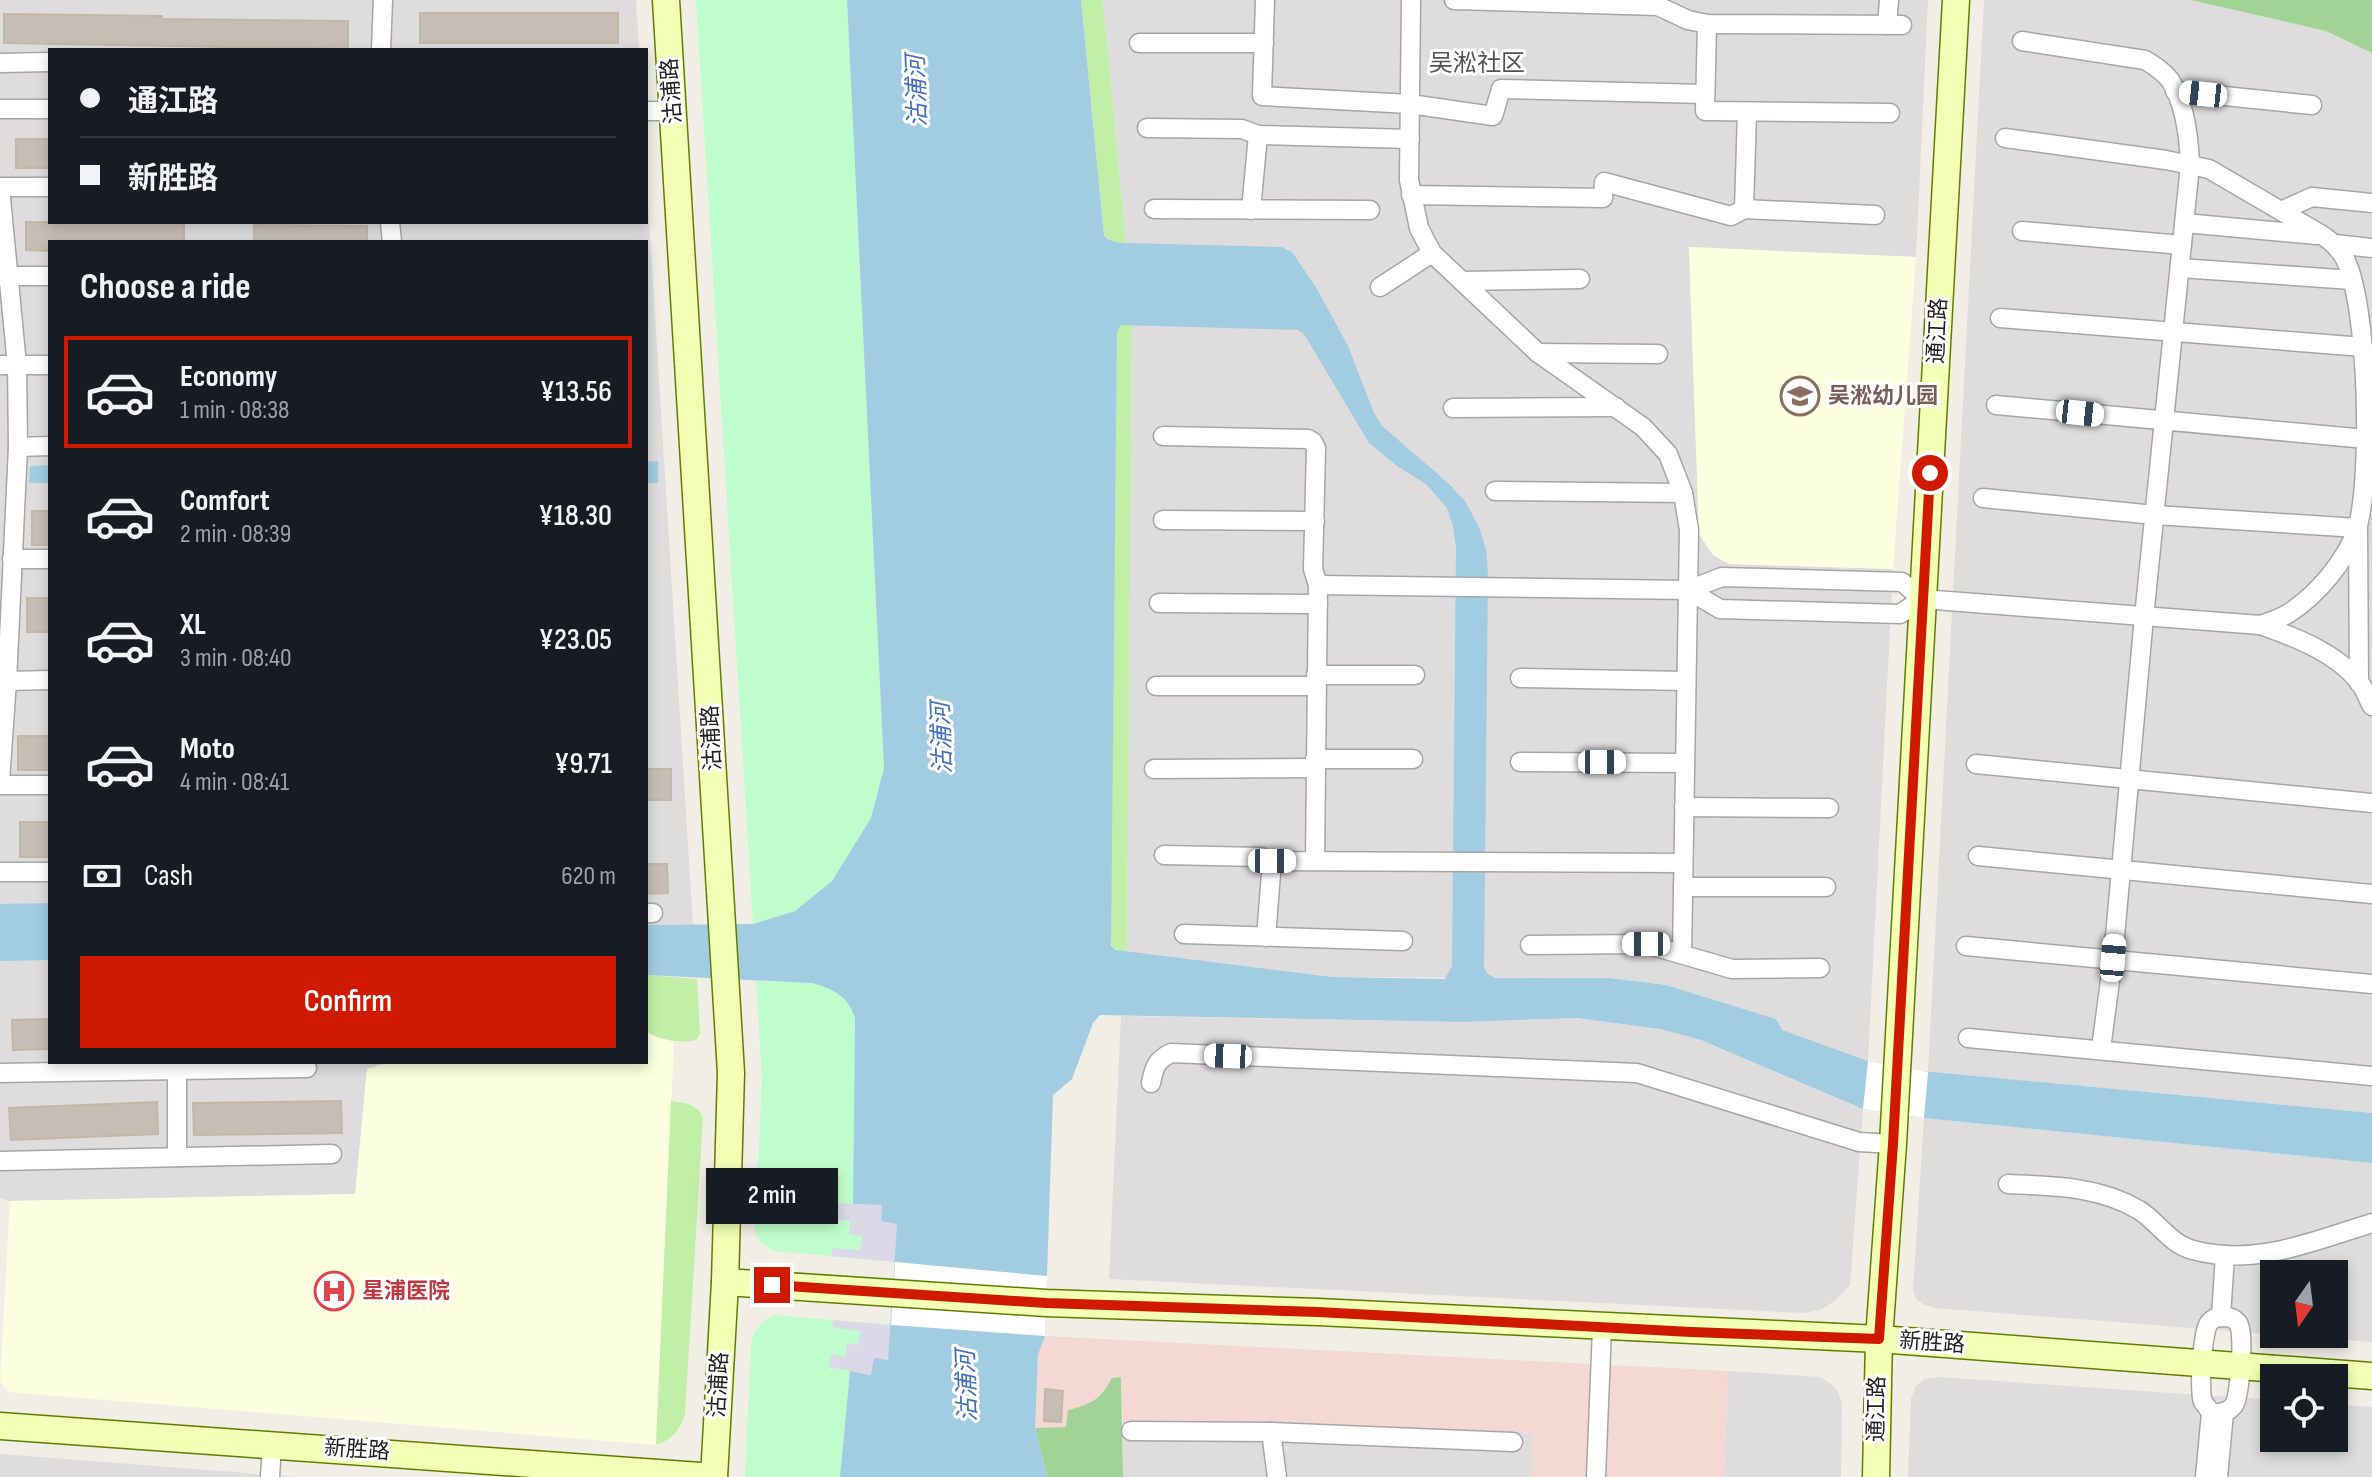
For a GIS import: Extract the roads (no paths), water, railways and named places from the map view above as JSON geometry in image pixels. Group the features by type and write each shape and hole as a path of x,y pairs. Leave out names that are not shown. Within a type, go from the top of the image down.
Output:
{"street":[{"path":"381,48 383,0"},
{"name":"沽浦路","path":"666,0 731,1073 725,1282 714,1477"},
{"path":"1265,0 1262,96 1410,104 1493,116 1501,89 1705,94"},
{"path":"1411,0 1411,195 1419,228 1432,253 1538,353 1643,427 1668,454 1683,493 1689,530 1682,954"},
{"path":"1454,0 1658,3 1688,20 1707,24 1895,25 1889,0"},
{"name":"通江路","path":"1876,1477 1879,1339 1895,1113 1956,0"},
{"path":"1707,24 1705,111 1890,113"},
{"path":"2022,41 2145,60 2160,69 2175,91 2183,114 2190,165 2113,958 2101,1049"},
{"path":"1139,43 1264,43"},
{"path":"0,63 48,62"},
{"path":"2175,91 2312,105"},
{"path":"0,109 48,109"},
{"path":"648,111 673,111"},
{"path":"1744,209 1747,112"},
{"path":"1147,128 1242,129 1258,135 1410,139"},
{"path":"1251,210 1258,135"},
{"path":"2005,138 2166,160 2209,169 2329,240 2345,258 2365,311 2363,347 2369,402 2366,439 2368,492 2358,528 2345,555 2307,598 2287,615 2260,625"},
{"path":"1411,195 1603,198 1604,182 1731,216 1744,209 1875,215"},
{"path":"48,187 0,187 11,451 6,538 12,559 5,628 7,681 2,713 0,783 48,785"},
{"path":"2281,211 2312,197 2372,203"},
{"path":"1154,209 1370,210"},
{"path":"2185,223 2372,248"},
{"path":"2022,231 2182,245"},
{"path":"1380,287 1432,253"},
{"path":"2180,268 2352,280"},
{"path":"5,276 48,276"},
{"path":"1462,281 1580,279"},
{"path":"2000,318 2363,347"},
{"path":"1538,353 1658,354"},
{"path":"8,365 48,365"},
{"path":"1996,405 2366,439"},
{"path":"1453,408 1616,407"},
{"path":"1163,436 1308,439 1316,448 1313,569 1318,594 1315,861"},
{"path":"11,451 48,446"},
{"path":"1495,491 1683,493"},
{"path":"1983,498 2155,515 2358,528"},
{"path":"1163,520 1315,521"},
{"path":"2358,528 2365,582 2359,683"},
{"path":"12,559 48,559"},
{"path":"1159,603 1448,587 1688,590 1722,577 1902,582 1922,599 2260,625 2295,637 2335,661 2359,683 2372,706"},
{"path":"1688,590 1720,609 1900,614 1922,599"},
{"path":"1156,686 1415,675"},
{"path":"1520,678 1686,681"},
{"path":"7,681 48,680"},
{"path":"1154,769 1413,759"},
{"path":"1520,762 1685,763"},
{"path":"1976,764 2372,803"},
{"path":"1684,807 1829,808"},
{"path":"1164,855 1261,857 1272,861 1683,863"},
{"path":"1978,856 2372,894"},
{"path":"1266,937 1272,861"},
{"path":"0,872 48,872"},
{"path":"1683,887 1826,887"},
{"path":"1184,934 1403,941"},
{"path":"1530,945 1646,944 1732,969 1820,968"},
{"path":"1966,946 2372,984"},
{"path":"1968,1038 2372,1076"},
{"path":"1151,1083 1154,1067 1161,1058 1171,1053 1637,1073 1859,1142 1893,1144"},
{"path":"0,1073 307,1068"},
{"path":"177,1070 177,1157"},
{"path":"0,1161 332,1154"},
{"path":"2008,1184 2069,1187 2124,1202 2142,1212 2176,1243 2191,1250 2230,1256 2280,1252 2372,1223"},
{"path":"2225,1317 2230,1256"},
{"name":"新胜路","path":"725,1282 1046,1303 1318,1312 1879,1339 2372,1376"},
{"path":"2225,1317 2237,1322 2241,1329 2239,1390 2235,1404 2218,1413 2203,1402 2204,1337 2207,1325 2213,1319 2225,1317"},
{"path":"1596,1477 1602,1328"},
{"path":"2205,1477 2218,1413"},
{"path":"2218,1413 2218,1477"},
{"name":"新胜路","path":"0,1426 714,1477"},
{"path":"1131,1431 1271,1432 1513,1442"},
{"path":"1271,1432 1277,1477"},
{"path":"270,1477 272,1445"}],"water":[{"name":"沽浦河","path":"847,0 1081,0 1104,235 1111,241 1120,242 1281,247 1292,252 1317,289 1348,346 1382,426 1448,483 1465,501 1479,527 1486,549 1488,574 1484,968 1488,974 1495,978 1609,978 1666,985 1776,1019 1782,1030 1868,1061 1921,1071 2372,1113 2372,1163 1924,1118 1863,1109 1701,1040 1660,1029 1577,1018 1463,1022 1100,1015 1093,1023 1072,1079 1053,1095 1045,1336 1038,1355 1035,1428 1047,1477 840,1477 850,1371 871,1375 874,1358 888,1360 897,1224 881,1221 882,1205 853,1204 855,1018 839,994 812,983 648,975 648,925 753,924 795,911 832,881 871,818 884,768","holes":["1121,325 1298,330 1304,334 1369,443 1426,484 1447,508 1453,526 1456,548 1452,966 1445,979 1332,977 1116,950 1111,946 1117,332"]},
{"path":"658,461 658,483 648,483 648,462"},
{"path":"48,465 48,483 29,483 30,466"},
{"path":"48,903 48,960 0,961 0,904"}],"place":[{"name":"吴淞幼儿园","path":"1800,396"},
{"name":"星浦医院","path":"334,1291"}],"district":[{"name":"吴淞社区","path":"1477,63"}]}
